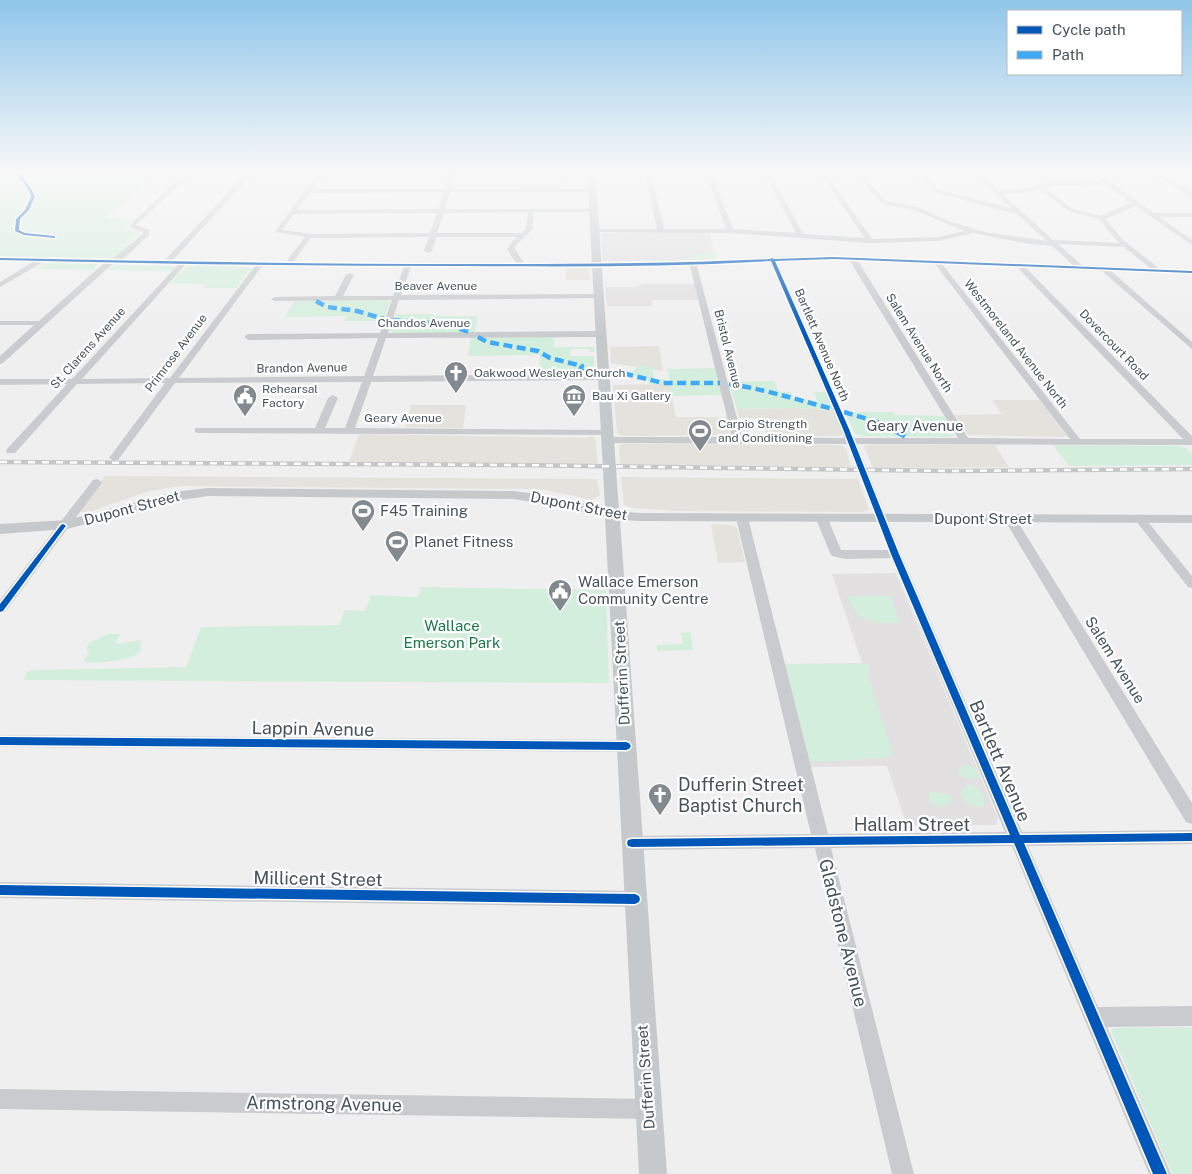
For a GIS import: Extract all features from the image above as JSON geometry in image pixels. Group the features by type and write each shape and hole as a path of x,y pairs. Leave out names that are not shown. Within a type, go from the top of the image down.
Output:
{"main road":[{"name":"Dufferin Street","path":"594,226 653,1174"},
{"name":"Dupont Street","path":"0,528 63,526 88,521 166,497 208,492 513,495 549,500 627,517 1192,519"}],"street":[{"path":"0,361 101,269 124,255 148,232 145,229 133,226"},
{"path":"166,263 201,226"},
{"path":"282,226 278,232 310,235 524,235"},
{"path":"428,251 437,226"},
{"path":"520,265 520,261 511,249 530,230 530,226"},
{"path":"660,226 661,231"},
{"path":"728,226 730,231"},
{"path":"796,226 800,233 799,236"},
{"path":"859,226 870,241"},
{"path":"959,226 972,231 1024,241 1124,245"},
{"path":"1035,226 1079,267"},
{"path":"1108,226 1124,245 1157,270"},
{"path":"1168,226 1192,242"},
{"path":"594,231 730,231 870,241 938,239 972,231"},
{"path":"287,265 310,235"},
{"path":"0,259 287,265 596,265 693,264 772,259 853,258 1191,273"},
{"name":"Salem Avenue North","path":"853,258 965,441"},
{"name":"Bartlett Avenue North","path":"772,259 851,440"},
{"path":"0,285 41,260"},
{"name":"Westmoreland Avenue North","path":"936,261 1078,441"},
{"name":"St. Clarens Avenue","path":"11,451 183,263"},
{"name":"Primrose Avenue","path":"114,458 259,264"},
{"name":"Bristol Avenue","path":"693,264 738,440"},
{"path":"349,431 408,265"},
{"name":"Dovercourt Road","path":"1019,265 1192,442"},
{"path":"1102,268 1192,346"},
{"path":"0,275 17,276"},
{"path":"338,299 350,275"},
{"name":"Beaver Avenue","path":"275,299 598,296"},
{"path":"0,323 41,323"},
{"name":"Chandos Avenue","path":"248,337 600,334"},
{"name":"Brandon Avenue","path":"0,382 603,378"},
{"path":"319,430 333,398"},
{"name":"Geary Avenue","path":"199,430 319,430 738,440 1192,442"},
{"name":"Bartlett Avenue","path":"851,440 895,554 1160,1174"},
{"path":"0,609 97,482"},
{"name":"Gladstone Avenue","path":"742,518 903,1174"},
{"path":"822,519 836,553 846,555 895,554"},
{"name":"Salem Avenue","path":"1010,519 1192,817"},
{"path":"1140,519 1192,584"},
{"name":"Lappin Avenue","path":"0,740 626,746"},
{"name":"Hallam Street","path":"632,843 1192,837"},
{"name":"Millicent Street","path":"0,890 635,899"},
{"path":"1093,1017 1192,1016"},
{"name":"Armstrong Avenue","path":"0,1099 649,1109"}],"shaded area":[{"path":"709,232 713,247 711,247 716,259 603,261 601,233"},
{"path":"566,268 589,268 590,280 566,280"},
{"path":"643,284 695,284 699,300 652,300 652,306 607,306 605,287 636,287"},
{"path":"659,346 663,371 611,363 610,347"},
{"path":"670,384 676,417 727,417 730,435 623,436 617,433 613,385"},
{"path":"992,400 1040,400 1067,436 968,435 954,415 1002,414"},
{"path":"411,405 466,405 463,428 406,427"},
{"path":"793,408 833,410 843,434 839,436 767,436 761,418 739,418 737,409"},
{"path":"359,434 587,438 592,436 595,438 598,465 349,462"},
{"path":"621,444 840,445 846,448 851,467 620,465 619,446"},
{"path":"867,445 995,445 1009,467 873,468 864,447"},
{"path":"105,476 597,479 600,495 591,500 546,490 524,489 182,486 149,491 87,513 80,512"},
{"path":"621,477 858,479 869,510 862,512 675,511 633,508 624,505"},
{"path":"711,524 730,525 737,528 745,562 718,563"},
{"path":"896,573 998,819 996,825 907,826 887,766 811,767 785,664 862,663 832,574"}],"green space":[{"path":"0,226 127,226 125,228 140,232 115,257 110,259 0,256"},
{"path":"713,251 716,259 628,262 693,258 693,256"},
{"path":"46,263 98,265 93,270 35,269"},
{"path":"117,265 175,267 171,271 106,270"},
{"path":"190,266 248,267 251,269 236,288 203,288 206,284 170,283 185,268"},
{"path":"386,300 390,302 383,321 344,321 346,316 285,317 294,301"},
{"path":"396,314 478,316 475,333 392,333 390,331"},
{"path":"554,336 554,347 594,347 594,352 589,352 588,349 571,349 570,356 594,356 594,373 539,375 540,355 468,356 471,337"},
{"path":"638,365 652,368 654,379 665,379 666,384 649,384 648,379 630,375"},
{"path":"715,368 722,395 672,396 667,369"},
{"path":"775,381 778,392 791,392 793,398 817,401 814,392 825,392 833,410 793,408 737,409 729,382"},
{"path":"845,412 894,412 895,415 944,416 955,434 951,437 861,436 855,433"},
{"path":"1053,445 1179,446 1186,448 1192,454 1192,465 1069,466"},
{"name":"Wallace Emerson Park","path":"421,587 606,590 609,683 24,680 26,673 33,670 186,667 201,627 339,625 345,610 365,611 371,595 418,597"},
{"path":"848,596 891,596 900,623 874,622 862,617 856,612"},
{"path":"691,632 693,650 657,651 657,645 683,644 681,633"},
{"path":"108,634 120,634 116,642 119,644 140,640 141,649 139,653 127,658 103,662 85,662 84,659 89,653 86,648 90,642"},
{"path":"785,664 869,664 868,676 893,754 884,758 816,762 809,760"},
{"path":"962,765 974,768 981,778 964,778 958,770"},
{"path":"968,784 978,789 982,794 984,804 981,807 968,804 961,796 960,793"},
{"path":"929,792 949,794 952,801 943,805 934,805 929,800"},
{"path":"1192,1027 1192,1174 1172,1174 1111,1031 1114,1028"}],"railway":[{"path":"0,462 516,465 949,471 1192,469"}],"marked path":[{"path":"316,301 327,307 357,311 384,319"},
{"path":"393,320 445,324 472,333"},
{"path":"478,337 487,342 538,351 550,358 582,366 580,370 595,374"},
{"path":"611,373 618,372 663,383 720,383"},
{"path":"729,384 762,389 788,398 833,409"},
{"path":"844,412 877,421 907,437"}],"cycle path":[{"path":"17,226 17,231 24,234 54,237"},
{"path":"0,259 253,264 506,265 695,264 834,258 1192,272"},
{"path":"772,259 846,429 895,554 1160,1174"},
{"path":"0,609 63,526"},
{"path":"0,741 626,746"},
{"path":"632,843 1192,837"},
{"path":"0,890 635,899"}],"place":[{"name":"Oakwood Wesleyan Church","path":"456,394"},
{"name":"Rehearsal Factory","path":"245,417"},
{"name":"Bau Xi Gallery","path":"574,417"},
{"name":"Carpio Strength and Conditioning","path":"700,452"},
{"name":"F45 Training","path":"363,532"},
{"name":"Planet Fitness","path":"397,563"},
{"name":"Wallace Emerson Community Centre","path":"560,612"},
{"name":"Dufferin Street Baptist Church","path":"660,816"}]}
